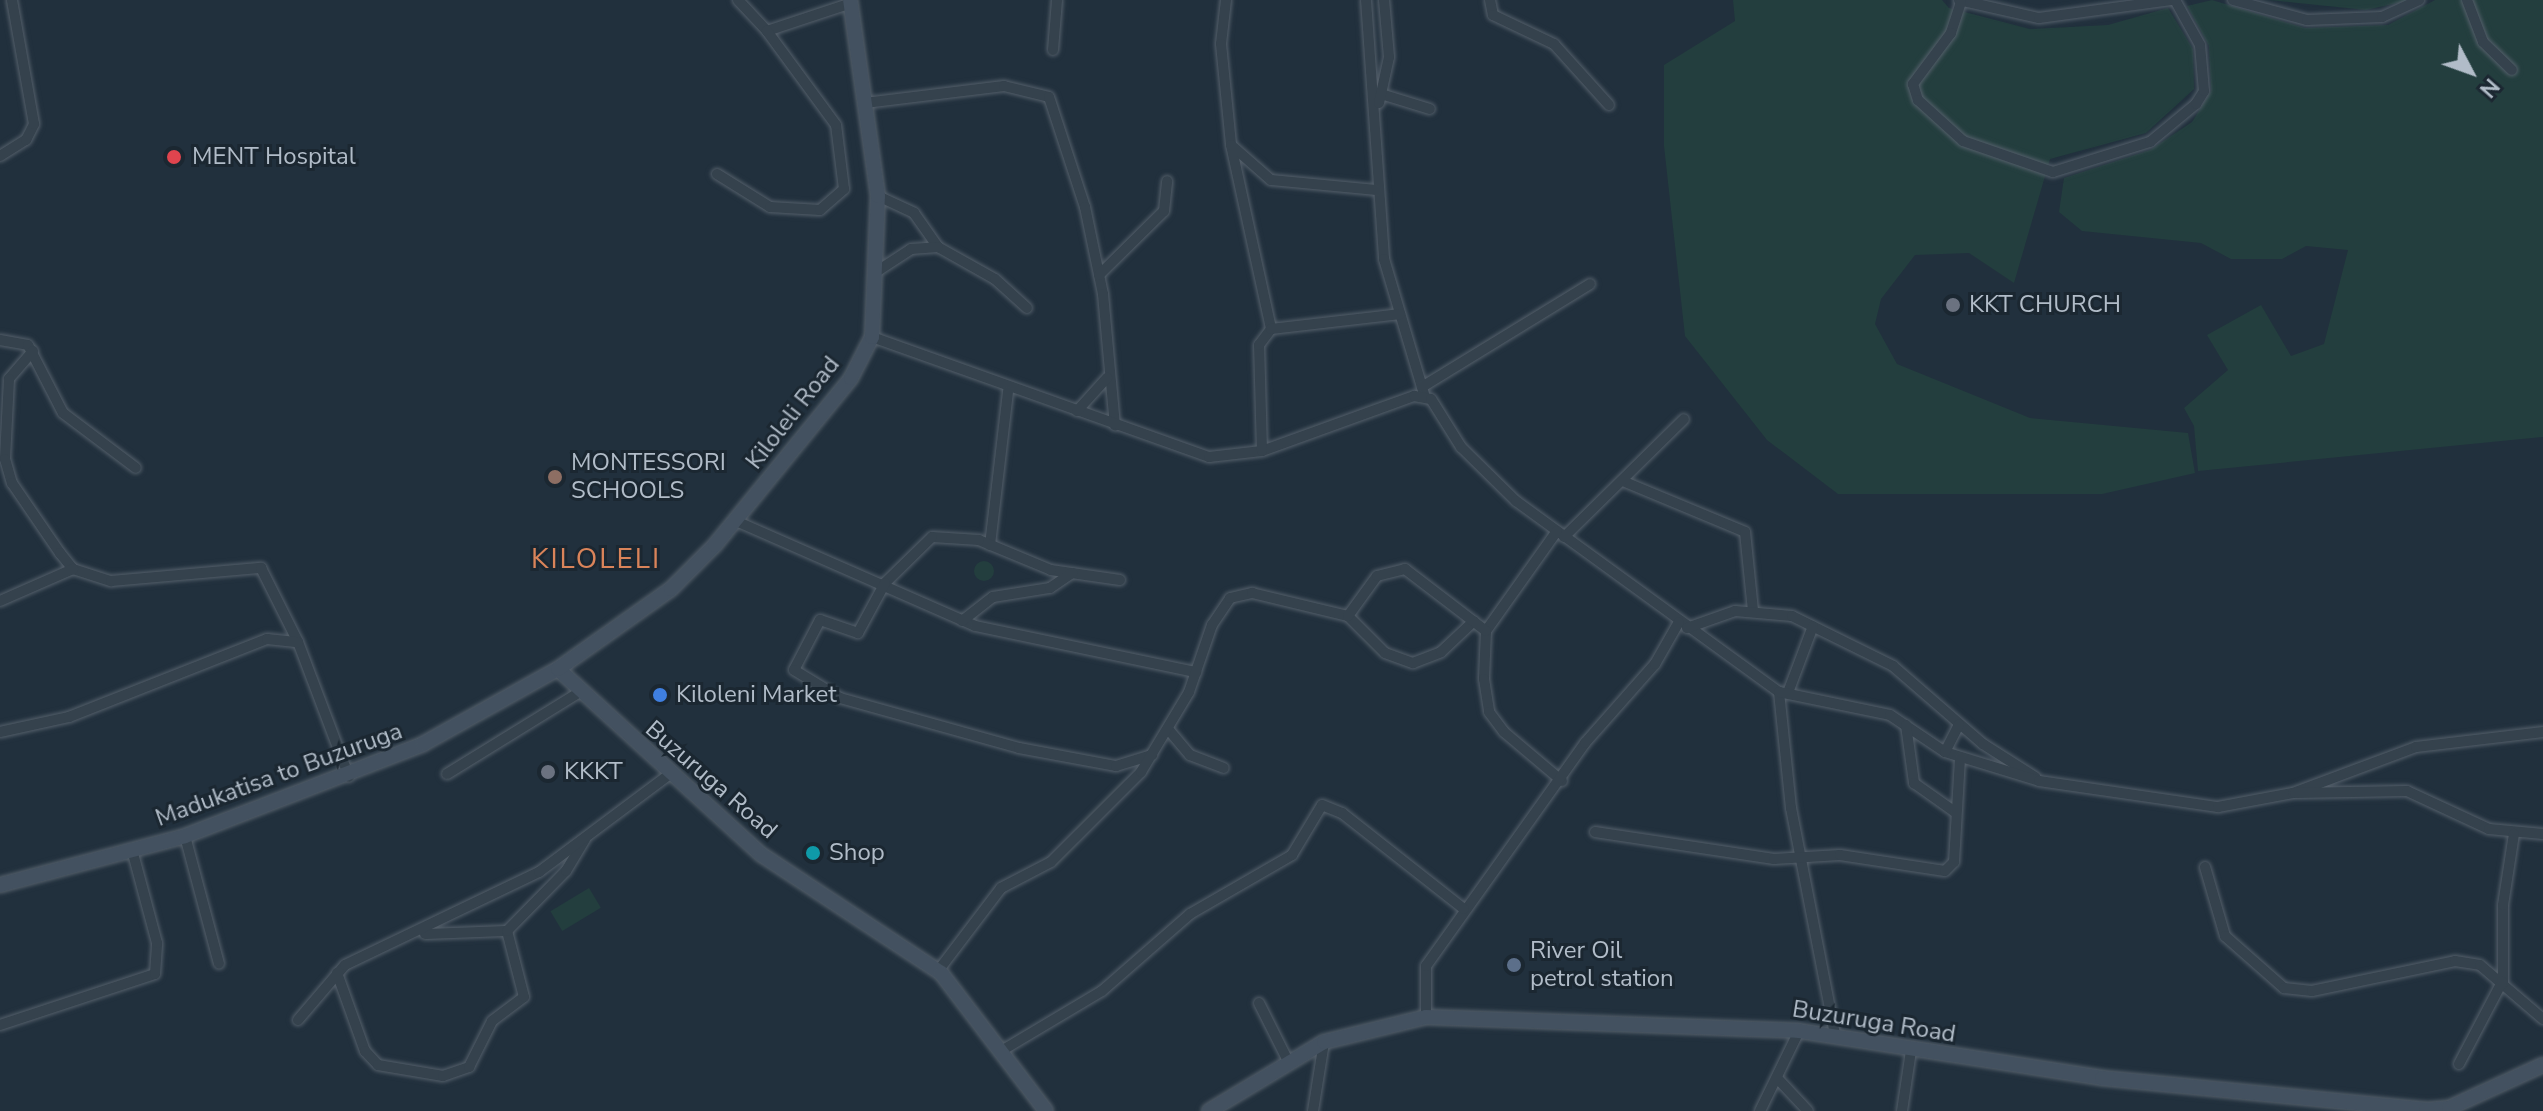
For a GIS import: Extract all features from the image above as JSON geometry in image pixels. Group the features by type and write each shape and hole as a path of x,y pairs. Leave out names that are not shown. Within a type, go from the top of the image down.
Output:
{"main road":[{"name":"Kiloleli Road","path":"558,669 671,589 736,521 851,378 872,337 879,270 878,196 851,1"},
{"name":"Buzuruga Road","path":"558,669 670,774 773,863 938,971 1003,1050 1046,1111"},
{"name":"Madukatisa to Buzuruga","path":"0,885 185,836 349,777 489,711 558,669"},
{"name":"Buzuruga Road","path":"1209,1111 1324,1042 1426,1017 1799,1031 1911,1051 2172,1087 2426,1110 2449,1108 2543,1065"}],"street":[{"path":"0,156 26,140 34,124 12,0"},
{"path":"717,174 770,207 820,210 844,189 836,125 767,31 738,0"},
{"path":"1053,50 1057,0"},
{"path":"1226,0 1221,44 1231,145 1271,329"},
{"path":"1366,0 1377,110 1377,190 1400,314 1423,391 1488,476 1683,625 1784,691 1906,725 1945,752 2039,781 2218,807 2293,793 2407,791 2514,834 2543,834"},
{"path":"1377,110 1389,40 1384,0"},
{"path":"1490,0 1493,15 1554,44 1609,105"},
{"path":"2174,0 2200,45 2204,91 2196,104 2150,142 2053,172 1963,141 1918,100 1913,84 1951,33 1960,1 2039,18 2174,0"},
{"path":"2233,0 2307,20 2382,17 2419,0"},
{"path":"2467,0 2483,42 2512,70"},
{"path":"767,31 851,1"},
{"path":"865,103 1004,86 1042,92 1060,120 1099,275 1107,378 1115,425"},
{"path":"1381,94 1430,109"},
{"path":"1231,145 1271,180 1377,190"},
{"path":"1099,275 1158,218 1167,181"},
{"path":"878,196 914,213 938,247 995,279 1027,308"},
{"path":"879,270 911,249 938,247"},
{"path":"872,337 1008,391 1077,411 1209,457 1262,451 1423,391 1590,284"},
{"path":"1262,451 1259,345 1271,329 1400,314"},
{"path":"0,340 33,351 63,413 136,468"},
{"path":"33,351 9,379 5,459 12,483 73,569 111,581 256,567 298,642 349,777"},
{"path":"1077,411 1107,378"},
{"path":"990,545 1008,391"},
{"path":"1562,781 1489,712 1486,631 1560,534 1625,482 1684,419"},
{"path":"1625,482 1745,532 1753,611"},
{"path":"0,486 12,483"},
{"path":"736,521 885,583 962,621 1196,672"},
{"path":"1120,580 1072,573 990,545 932,537 885,583 856,635 829,621 815,624 797,675 840,698 1019,748 1116,766 1152,755"},
{"path":"0,601 73,569"},
{"path":"1348,616 1377,576 1405,569 1486,631"},
{"path":"962,621 993,597 1050,588 1072,573"},
{"path":"938,971 974,932 994,895 1051,862 1152,755 1196,672 1212,625 1241,593 1348,616 1385,653 1413,663 1441,652 1474,621"},
{"path":"1426,1017 1424,972 1464,909 1683,625 1714,615 1753,611 1813,626 1893,666 1959,724 2039,781"},
{"path":"1813,626 1784,691 1801,858 1835,1035"},
{"path":"0,732 69,717 267,639 298,642"},
{"path":"447,774 532,715 580,692"},
{"path":"1945,752 1959,724"},
{"path":"1906,725 1914,783 1955,812"},
{"path":"1168,729 1190,755 1224,768"},
{"path":"2293,793 2416,747 2543,732"},
{"path":"1595,832 1801,858 1840,855 1945,871 1954,862 1960,757"},
{"path":"298,1020 337,973 423,934 585,839 670,774"},
{"path":"1003,1050 1102,991 1190,914 1292,855 1322,805 1337,809 1464,909"},
{"path":"2459,1064 2502,983 2503,905 2514,834"},
{"path":"185,836 219,964"},
{"path":"423,934 507,931 566,871 585,839"},
{"path":"0,1025 155,974 157,943 132,850"},
{"path":"2205,867 2225,936 2284,988 2312,991 2455,961 2480,965 2543,1019"},
{"path":"337,973 374,1061 396,1072 457,1073 474,1062 492,1021 524,997 507,931"},
{"path":"1259,1003 1288,1061"},
{"path":"1760,1111 1799,1031"},
{"path":"1313,1111 1324,1042"},
{"path":"1902,1111 1911,1051"},
{"path":"1777,1078 1808,1111"}],"green space":[{"path":"1733,0 1942,0 1949,8 2030,29 2108,25 2168,8 2193,49 2194,89 2146,133 2050,159 2014,283 1969,253 1915,255 1881,299 1875,324 1897,364 2030,418 2188,433 2195,473 2102,494 1838,494 1767,440 1685,336 1664,146 1664,65 1735,21"},
{"path":"2212,0 2305,28 2388,25 2435,0 2543,0 2543,437 2198,471 2194,426 2184,408 2228,370 2207,335 2261,305 2291,356 2324,344 2348,250 2306,246 2282,259 2231,259 2201,243 2082,231 2059,212 2064,178 2150,150 2192,122 2211,91 2209,46 2187,6"},
{"path":"2270,0 2411,0 2366,10"},
{"path":"984,561 991,564 994,571 991,578 984,581 977,578 974,571 977,564"},
{"path":"589,888 601,908 562,931 550,911"}],"place":[{"name":"MENT Hospital","path":"174,157"},
{"name":"KKT CHURCH","path":"1953,305"},
{"name":"MONTESSORI SCHOOLS","path":"555,477"},
{"name":"Kiloleni Market","path":"660,695"},
{"name":"KKKT","path":"548,772"},
{"name":"Shop","path":"813,853"},
{"name":"River Oil petrol station","path":"1514,965"}],"district":[{"name":"KILOLELI","path":"596,559"}]}
